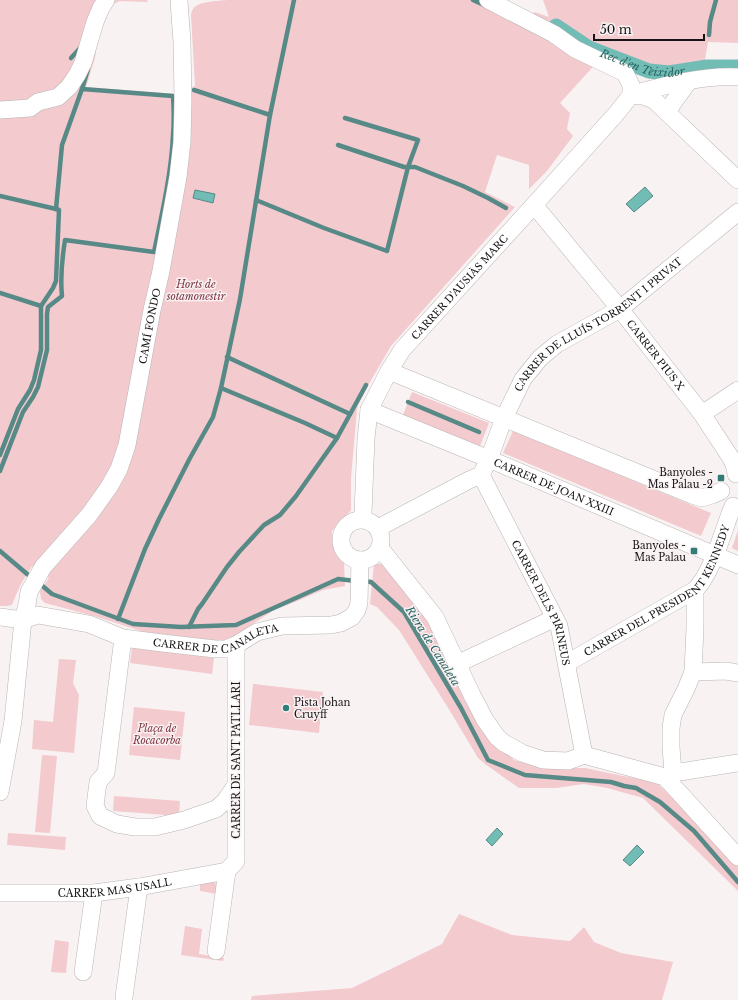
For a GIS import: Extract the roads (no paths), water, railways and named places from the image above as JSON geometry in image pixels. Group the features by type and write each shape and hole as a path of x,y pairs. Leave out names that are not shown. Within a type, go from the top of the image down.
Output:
{"street":[{"path":"0,110 30,108 38,102 58,97 69,87 77,75 95,22 106,0"},
{"path":"169,0 184,0"},
{"name":"CAMÍ FONDO","path":"0,786 6,720 29,592 43,567 88,515 109,487 119,469 128,445 152,310 163,263 179,170 182,142 183,100 182,42 178,0"},
{"path":"488,0 554,34 575,49 626,73 631,85 631,95"},
{"path":"631,95 662,86 718,77 738,76"},
{"path":"667,112 688,82"},
{"path":"631,95 643,96 654,100 738,180"},
{"name":"CARRER D'AUSIÀS MARC","path":"365,521 366,439 369,410 389,371 402,350 616,114 631,95"},
{"name":"CARRER PIUS X","path":"534,205 620,309 702,414 731,458 737,474"},
{"name":"CARRER DE LLUÍS TORRENT I PRIVAT","path":"489,459 504,418 523,379 540,358 556,344 620,309 738,212"},
{"path":"389,371 692,495 702,498 721,491"},
{"path":"702,414 738,390"},
{"name":"CARRER DE JOAN XXIII","path":"369,410 489,459 738,565"},
{"path":"365,521 382,537 380,548 372,558 366,560 354,559 344,552 340,540 344,529 348,524 365,521 481,475 489,459"},
{"path":"736,506 726,502 722,497 721,491 722,484 726,479 731,475 737,474"},
{"name":"CARRER DELS PIRINEUS","path":"481,475 559,626 584,756"},
{"name":"CARRER DEL PRESIDENT KENNEDY","path":"566,663 695,590 704,579 736,506"},
{"path":"380,548 435,617 485,720 497,737 504,743 522,753 543,760 568,761 584,756 669,775 738,763"},
{"name":"CARRER DE CANALETA","path":"23,620 38,615 89,624 123,638 226,649 236,646 257,632 282,626 331,625 341,623 352,617 357,610 359,603 360,560"},
{"path":"695,590 696,628 693,672 674,715 671,728 669,775 695,810 738,857"},
{"path":"0,617 23,620"},
{"path":"457,664 556,618"},
{"path":"123,638 106,774 98,782 95,806 100,816 117,824 135,827 155,827 184,820 216,809 225,801 236,785"},
{"name":"CARRER DE SANT PATLLARI","path":"227,871 236,861 236,646"},
{"path":"693,672 726,671 738,673"},
{"path":"216,951 227,871"},
{"name":"CARRER MAS USALL","path":"0,893 94,893 139,887 227,871"},
{"path":"124,997 139,887"},
{"path":"83,972 94,893"}],"water":[{"path":"645,187 653,196 634,212 626,204"},
{"path":"195,190 215,194 213,203 193,198"},
{"path":"497,828 503,834 492,846 486,840"},
{"path":"637,845 644,852 630,866 623,860"}],"waterway":[{"path":"194,90 270,115 294,0"},
{"path":"473,0 486,6"},
{"path":"709,35 710,22 716,0"},
{"name":"Rec d'en Teixidor","path":"556,26 589,48 649,71 669,73 707,67 738,67"},
{"path":"71,58 82,46"},
{"name":"Rec d'en Teixidor","path":"82,89 88,69"},
{"path":"0,196 56,209 62,145 82,89 173,96 174,126 172,151 166,194 154,252 65,240 61,282 62,296 48,307 47,350 38,387 23,412 0,471"},
{"path":"118,619 145,549 159,519 213,417 221,388 240,299 270,115"},
{"path":"256,200 324,228 387,251 408,167 418,140 345,118"},
{"path":"338,145 404,167 415,167 463,186 506,208"},
{"path":"0,455 18,409 30,390 34,380 41,350 41,306 56,281 59,210 56,209"},
{"path":"0,293 41,306"},
{"path":"227,357 350,414"},
{"path":"189,627 198,609 239,552 264,525 280,515 296,496 337,438 366,385"},
{"path":"221,388 337,438"},
{"path":"408,402 479,432"},
{"name":"Riera de Canaleta","path":"0,551 33,579"},
{"name":"Riera de Canaleta","path":"39,583 52,594 133,624 181,627 236,625 338,579 356,581"},
{"name":"Riera de Canaleta","path":"364,581 371,582 404,612 461,708 488,760 525,775 611,782 636,788 660,802 694,831 738,882"}],"place":[{"name":"Banyoles - Mas Palau -2","path":"721,478"},
{"name":"Banyoles - Mas Palau","path":"694,551"},
{"name":"Pista Johan Cruyff","path":"286,708"}],"park label":[{"name":"Horts de sotamonestir","path":"196,290"},
{"name":"Plaça de Rocacorba","path":"157,734"}]}
